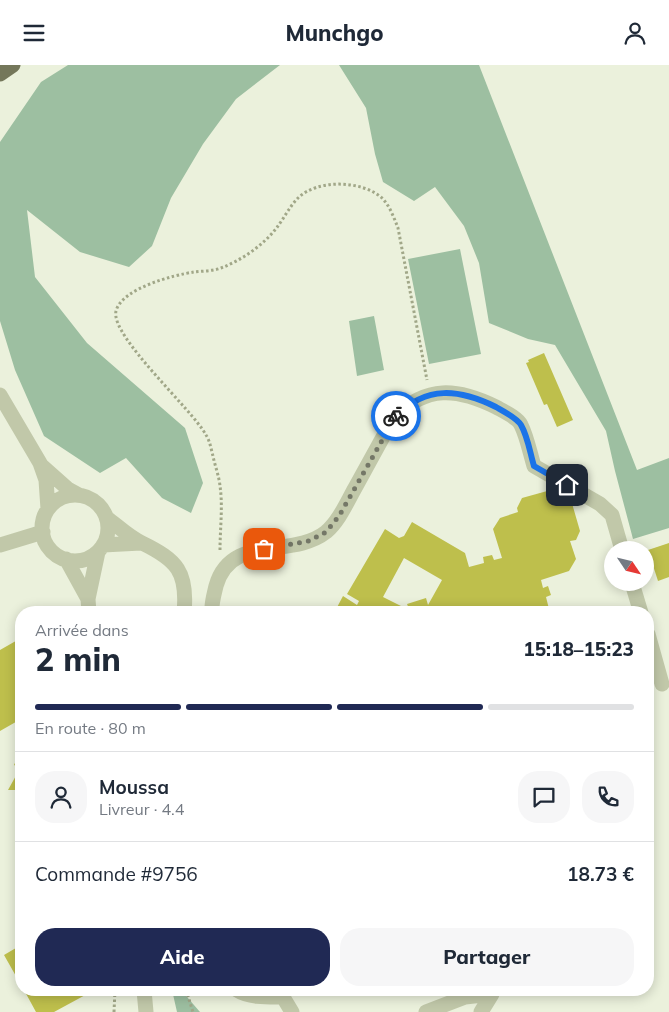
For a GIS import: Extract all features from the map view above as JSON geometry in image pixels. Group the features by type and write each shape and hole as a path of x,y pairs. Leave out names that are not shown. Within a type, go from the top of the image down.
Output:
{"main road":[{"path":"0,74 13,65"}],"street":[{"path":"213,606 219,576 232,561 250,551 309,541 326,532 339,516 394,417 406,405 430,395 454,392 478,399 502,410 521,423 534,466 600,503 612,515 619,541"},
{"path":"0,395 40,463 46,481 48,509"},
{"path":"40,463 68,489 91,499 101,507 107,517 141,543 166,556 179,569 186,595 185,606"},
{"path":"79,495 67,495 56,500 48,509 43,520 43,532 47,544 55,554 77,561 89,558 101,549 141,543"},
{"path":"88,606 101,549 108,530 107,517"},
{"path":"0,545 43,532"},
{"path":"66,559 88,606"},
{"path":"634,591 639,606"},
{"path":"654,655 662,684"},
{"path":"145,996 146,1012"},
{"path":"286,996 292,1012"},
{"path":"426,1012 465,997 474,996"},
{"path":"481,1012 491,996"}],"path":[{"path":"219,576 220,485 207,436 194,416 128,343 118,324 116,312 121,301 147,285 171,277 219,269 257,248 276,229 298,198 316,187 351,184 368,190 382,198 392,212 398,228 430,395"},
{"path":"114,1012 115,996"},
{"path":"188,996 193,1012"}],"green space":[{"path":"68,65 280,65 236,99 203,144 171,198 152,246 129,267 80,252 27,210 35,277 87,343 185,428 203,483 191,513 162,498 126,458 100,473 44,436 15,370 0,321 0,142 41,82"},
{"path":"339,65 479,65 637,470 669,458 669,528 633,539 606,431 555,345 528,339 489,323 479,263 464,226 435,187 414,201 383,182 375,154 366,108"},
{"path":"460,249 481,354 429,364 408,259"},
{"path":"374,316 384,370 357,376 349,321"},
{"path":"173,996 186,996 200,1012 177,1012"}],"building":[{"path":"544,353 573,420 557,427 547,404 544,405 526,363 529,362 528,360"},
{"path":"558,488 569,493 580,531 576,540 570,541 576,559 569,571 541,580 543,588 548,586 551,595 546,597 548,606 408,606 407,604 426,598 428,605 442,580 404,558 383,597 401,606 338,606 343,596 357,605 359,601 347,594 385,529 399,538 404,536 412,522 465,553 469,567 484,563 483,557 492,555 494,560 502,558 493,529 500,518 518,512 517,508 522,498"},
{"path":"669,543 669,577 658,581 654,569 654,548"},
{"path":"15,641 15,722 0,731 0,650"},
{"path":"15,777 15,790 8,790"},
{"path":"15,949 15,974 4,955"},
{"path":"27,996 83,996 54,1012 36,1012"}],"way so far":[{"path":"264,549 309,541 326,532 339,516 396,416"}],"route":[{"path":"396,416 406,405 430,395 454,392 478,399 502,410 521,423 534,466 567,485"}]}
